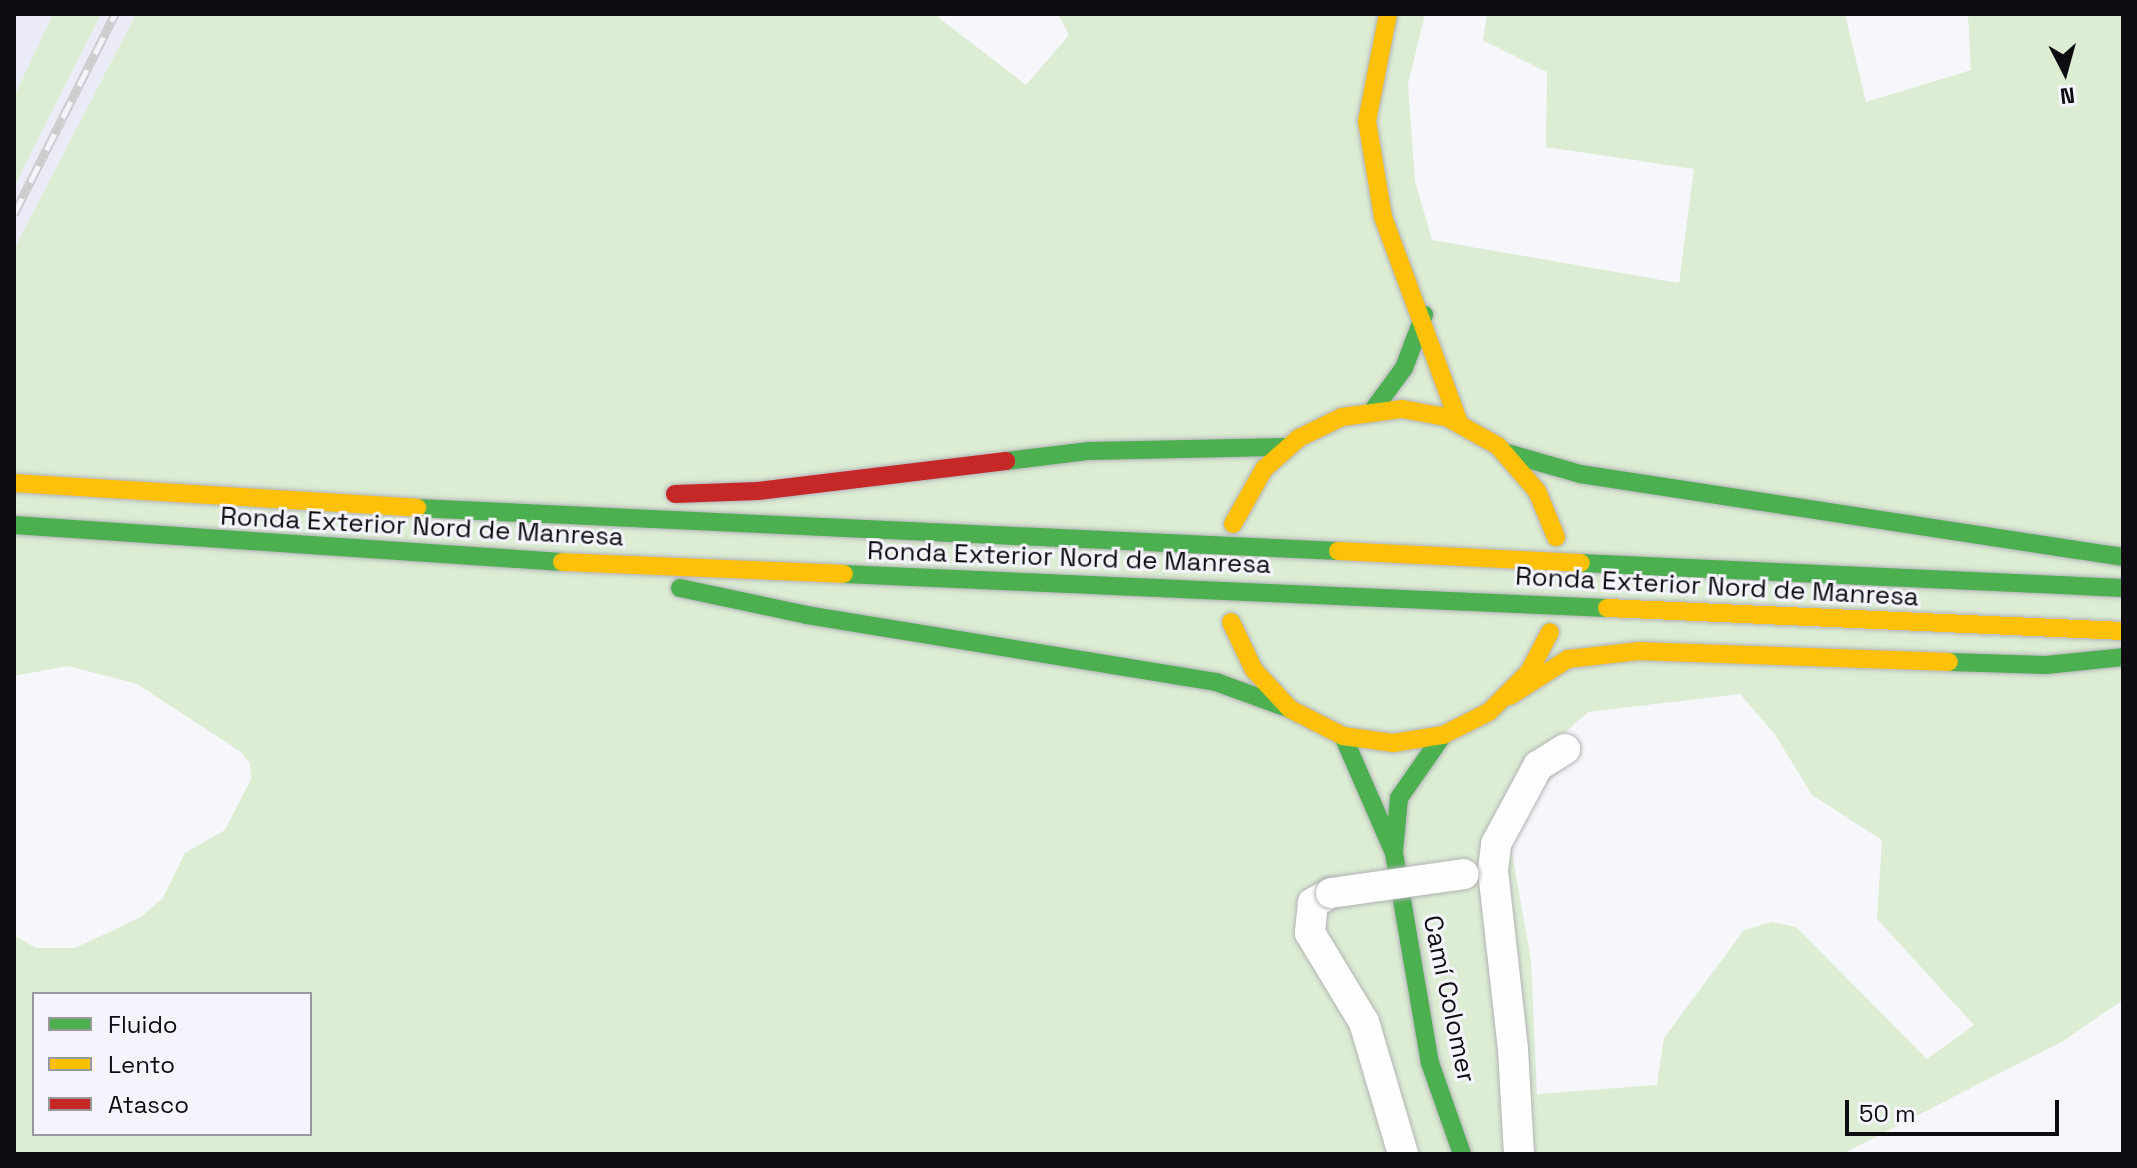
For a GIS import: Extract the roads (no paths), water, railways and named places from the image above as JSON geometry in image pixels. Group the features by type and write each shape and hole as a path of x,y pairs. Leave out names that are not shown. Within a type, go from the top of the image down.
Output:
{"main road":[{"path":"1388,14 1367,121 1383,217 1424,315 1459,423"},
{"path":"1373,410 1404,368 1424,315"},
{"path":"1233,524 1254,482 1286,447 1327,422 1373,410 1417,411 1459,423 1507,453 1580,474 2123,557"},
{"path":"650,494 758,491 1089,451 1286,447"},
{"path":"1507,453 1537,491 1556,537"},
{"name":"Ronda Exterior Nord de Manresa","path":"14,483 200,498 445,507 2123,588"},
{"path":"445,507 618,496"},
{"name":"Ronda Exterior Nord de Manresa","path":"14,525 564,562 2123,631"},
{"path":"564,562 807,615 1216,682 1290,709 1343,736 1393,743 1443,735 1478,719 1568,659 1639,651 2046,665 2123,657"},
{"path":"1231,622 1254,670 1290,709"},
{"path":"1510,696 1529,672 1550,632"},
{"name":"Camí Colomer","path":"1394,853 1399,798 1443,735"},
{"name":"Camí Colomer","path":"1343,736 1394,853 1430,1063 1462,1154"}],"street":[{"path":"1519,1154 1513,1049 1478,872 1538,766 1565,749"},
{"path":"1403,1154 1364,1022 1310,933 1313,903 1331,893 1478,872"}],"railway":[{"path":"14,214 115,14"}]}
